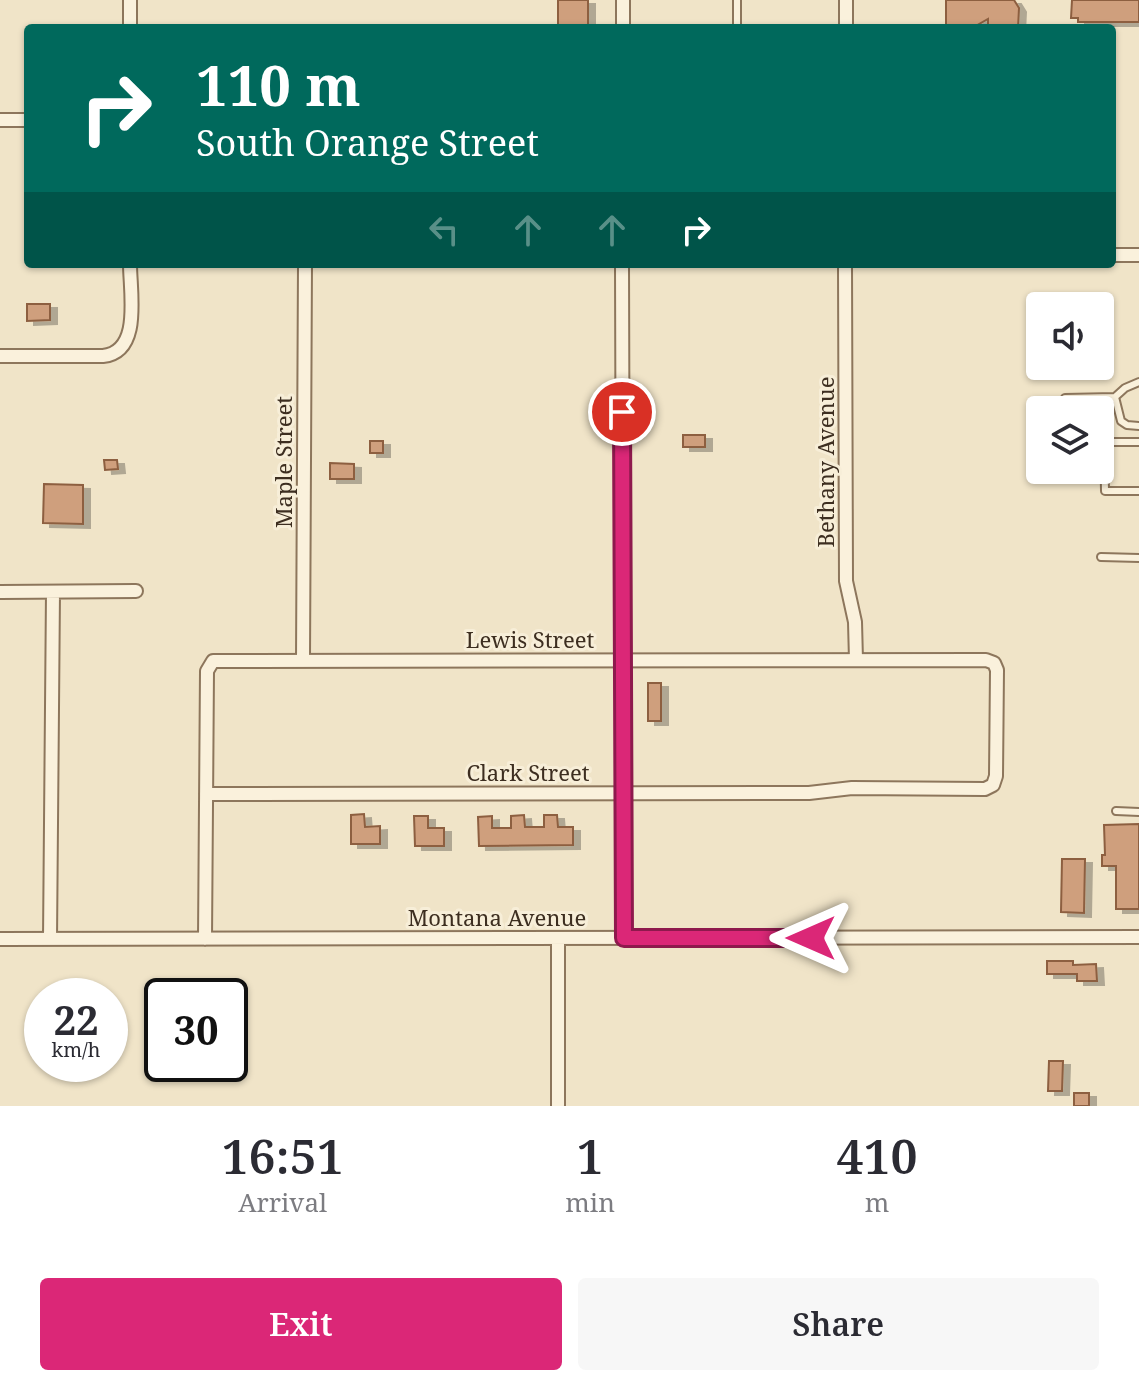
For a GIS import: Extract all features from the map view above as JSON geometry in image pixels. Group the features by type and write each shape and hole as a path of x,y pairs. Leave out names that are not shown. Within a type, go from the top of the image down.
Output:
{"street":[{"path":"130,0 130,24"},
{"path":"623,0 623,24"},
{"path":"846,0 846,24"},
{"path":"0,120 24,120"},
{"path":"1116,255 1139,255"},
{"path":"0,356 103,356 122,349 130,331 130,268"},
{"name":"Maple Street","path":"303,660 305,268"},
{"path":"622,268 624,938"},
{"name":"Bethany Avenue","path":"845,268 846,581 855,622 856,660"},
{"path":"0,592 136,591"},
{"path":"50,939 53,592"},
{"name":"Lewis Street","path":"206,794 207,671 210,663 217,660 986,660 994,663 997,670 996,776 993,785"},
{"name":"Clark Street","path":"206,794 809,793 852,788 985,789 993,785"},
{"path":"205,939 206,794"},
{"name":"Montana Avenue","path":"0,939 1139,937"},
{"path":"558,938 558,1105"}],"lane":[{"path":"737,0 737,24"},
{"path":"1139,382 1115,397 1121,421 1139,426"},
{"path":"1139,442 1104,442 1105,491 1139,491"},
{"path":"1101,557 1139,558"},
{"path":"1116,811 1139,812"}],"building":[{"path":"558,0 588,0 588,24 558,24"},
{"path":"946,0 1014,0 1019,8 1018,24 988,24 988,19 979,24 946,24"},
{"path":"1072,0 1139,0 1139,22 1078,22 1078,18 1071,18"},
{"path":"27,304 50,304 50,320 27,321"},
{"path":"683,435 705,435 705,447 683,447"},
{"path":"370,441 383,441 383,453 370,453"},
{"path":"104,460 117,460 118,469 105,470"},
{"path":"330,463 354,464 354,479 330,479"},
{"path":"44,484 83,485 83,524 43,523"},
{"path":"648,683 661,683 661,721 648,721"},
{"path":"364,814 365,827 380,826 380,844 351,844 351,815"},
{"path":"524,815 525,827 544,827 544,815 557,815 558,827 573,827 573,845 479,846 478,817 492,816 492,828 511,828 511,816"},
{"path":"414,816 428,816 428,828 444,828 444,846 415,846"},
{"path":"1139,824 1139,909 1116,909 1116,866 1102,866 1102,855 1105,855 1104,825"},
{"path":"1062,859 1085,859 1084,913 1061,912"},
{"path":"1047,961 1073,961 1073,965 1096,964 1097,981 1077,981 1077,974 1047,974"},
{"path":"1049,1061 1063,1061 1062,1091 1048,1091"},
{"path":"1074,1093 1089,1093 1089,1106 1074,1106"}],"route":[{"path":"622,412 624,938 811,938"}]}
